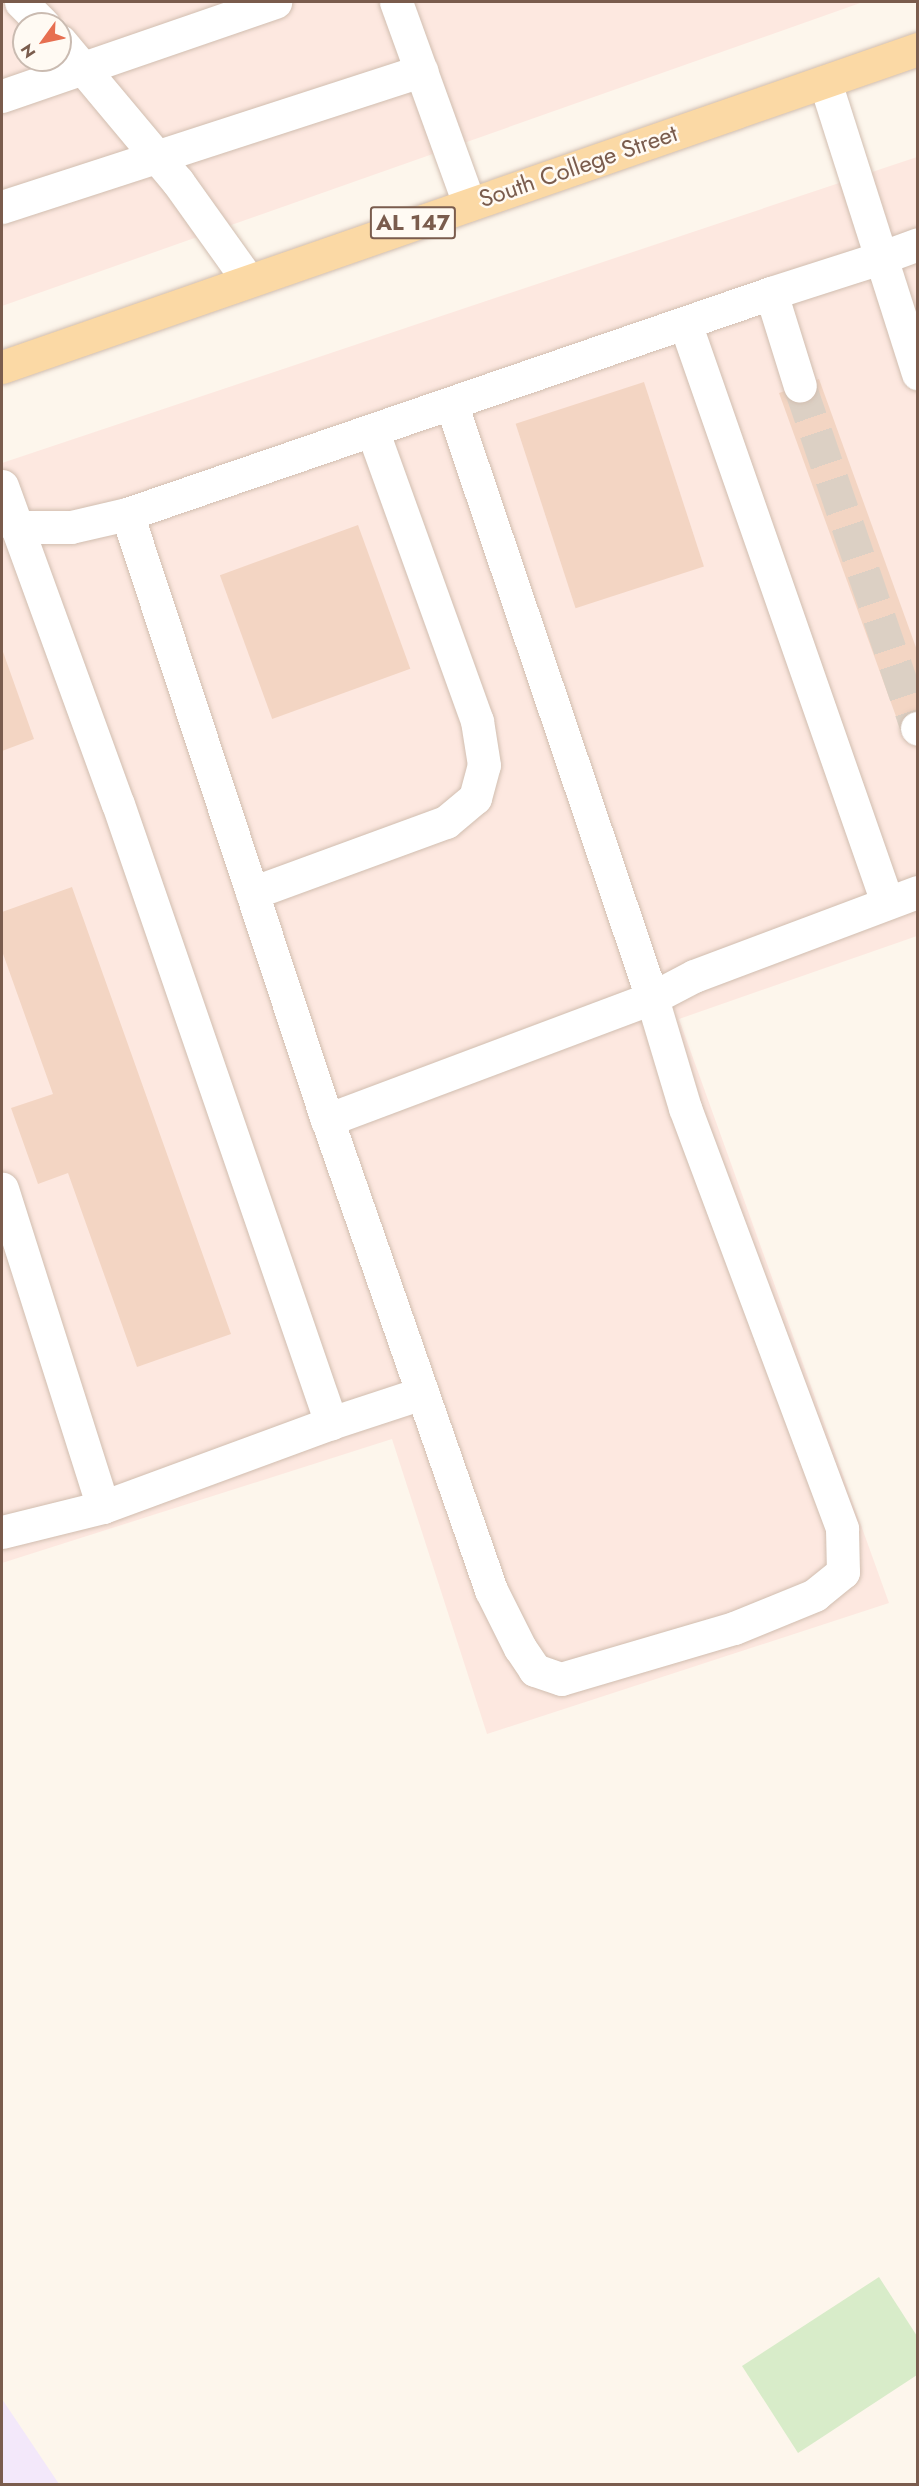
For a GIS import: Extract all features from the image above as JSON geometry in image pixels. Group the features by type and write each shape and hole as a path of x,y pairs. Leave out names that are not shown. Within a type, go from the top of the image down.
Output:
{"main road":[{"name":"South College Street","path":"2,367 918,49"}],"lane":[{"path":"2,96 275,2"},
{"path":"396,2 469,204"},
{"path":"72,53 86,67 157,156 248,280"},
{"path":"2,207 421,71"},
{"path":"825,82 883,257 918,374"},
{"path":"16,527 71,527 127,514 918,244"},
{"path":"771,293 800,386"},
{"path":"685,323 887,902"},
{"path":"127,514 327,1120 491,1590 519,1648 535,1670 561,1678 734,1628 815,1595 843,1572 842,1529 685,1107 652,998 450,403"},
{"path":"252,893 446,822 475,798 484,765 477,720 372,430"},
{"path":"2,486 118,804 331,1423"},
{"path":"327,1120 652,998 694,976 918,892"},
{"path":"2,1189 103,1507"},
{"path":"2,1532 103,1507 331,1423 422,1393"}],"shaded area":[{"path":"2,2 863,2 2,306"},
{"path":"917,157 917,936 679,1019 889,1603 487,1734 392,1439 2,1563 2,463"},
{"path":"2,2399 59,2484 2,2484"}],"green space":[{"path":"879,2277 917,2336 917,2375 798,2453 742,2366"}],"building":[{"path":"819,379 918,653 918,728 902,733 779,393"},
{"path":"644,382 704,567 576,608 516,424"},
{"path":"358,525 410,669 272,719 220,575"},
{"path":"2,649 34,739 2,751"},
{"path":"72,887 231,1334 137,1367 68,1173 38,1184 11,1108 53,1094 2,951 2,912"}],"tunnel":[{"path":"800,386 917,728"}]}
